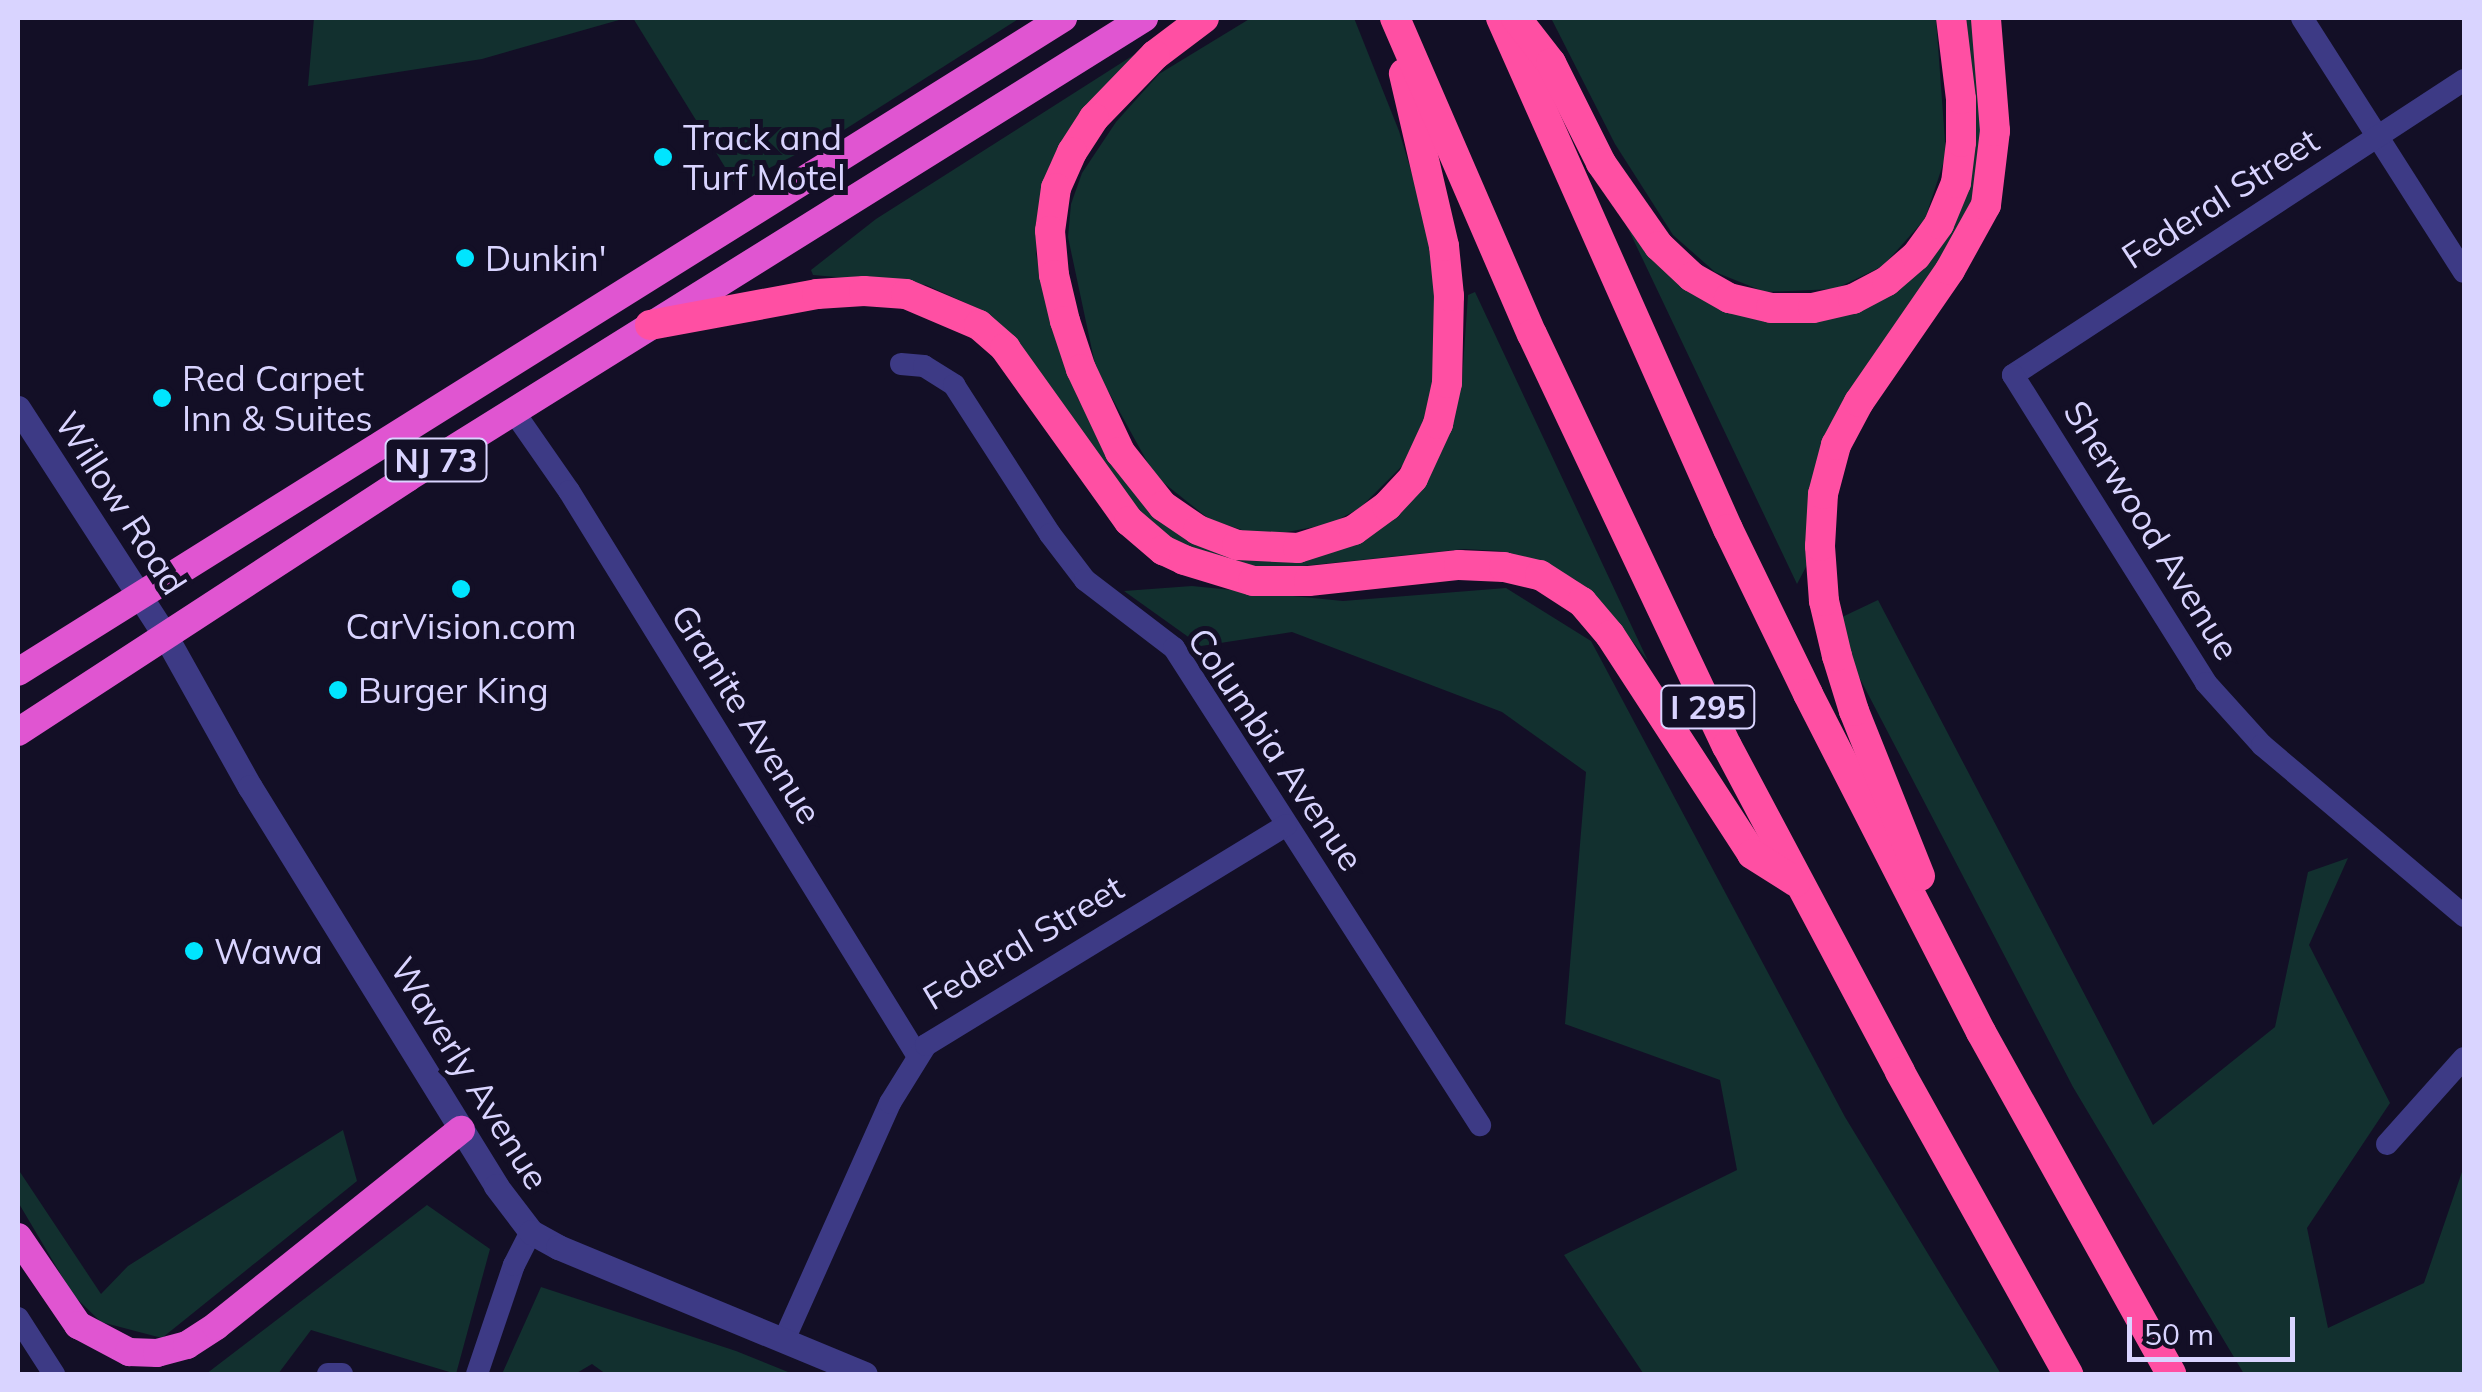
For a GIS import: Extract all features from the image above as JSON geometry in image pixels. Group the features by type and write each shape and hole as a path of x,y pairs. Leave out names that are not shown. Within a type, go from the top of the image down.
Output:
{"highway":[{"name":"NJ 73","path":"140,596 1063,18"},
{"name":"NJ 73","path":"166,637 650,325 1144,18"},
{"path":"1204,18 1119,90 1072,152 1056,188 1050,230 1054,276 1081,368 1099,412 1120,452 1148,489 1172,512 1218,540 1277,549 1316,544 1354,530 1387,506 1422,461 1447,383 1450,326 1444,246 1392,18"},
{"name":"I 295","path":"1392,18 1540,350 1687,664 1798,884 2068,1374"},
{"name":"I 295","path":"1501,18 1728,529 1981,1032 2170,1374"},
{"path":"1516,18 1551,63 1610,177 1659,246 1692,277 1730,298 1770,308 1813,308 1853,299 1887,281 1916,256 1949,204 1961,128 1951,18"},
{"path":"1981,1032 1854,711 1824,600 1820,546 1823,494 1836,445 1859,402 1968,243 1986,206 1996,131 1986,18"},
{"path":"650,325 817,294 906,294 979,325 1006,348 1130,521 1163,550 1184,560 1254,580 1309,580 1458,564 1504,567 1540,575 1582,602 1610,635 1752,854 1798,884"},
{"path":"18,672 140,596"},
{"path":"18,732 166,637"},
{"path":"18,1237 78,1325 128,1352 157,1353 188,1345 216,1326 461,1130"}],"street":[{"path":"2302,18 2464,272"},
{"name":"Federal Street","path":"2013,374 2464,80"},
{"name":"Columbia Avenue","path":"901,364 924,366 941,374 966,397 1050,534 1085,580 1174,648 1480,1125"},
{"name":"Sherwood Avenue","path":"2013,374 2206,683 2262,746 2464,916"},
{"name":"Willow Road","path":"18,408 166,637"},
{"name":"Granite Avenue","path":"514,412 569,491 917,1055"},
{"name":"Waverly Avenue","path":"166,637 250,787 461,1130 530,1232 865,1374"},
{"name":"Federal Street","path":"784,1340 831,1229 917,1055 940,1032 1286,825"},
{"path":"2387,1144 2464,1058"},
{"path":"477,1374 514,1265 530,1232"},
{"path":"18,1318 54,1374"},
{"path":"328,1374 342,1374"}],"green space":[{"path":"314,18 626,18 482,59 308,86"},
{"path":"633,18 1020,18 844,130 736,185"},
{"path":"1251,18 1354,18 1399,131 1426,220 1436,294 1435,376 1420,435 1403,465 1360,508 1330,524 1276,534 1245,531 1209,519 1155,476 1096,369 1068,237 1071,204 1082,173 1116,122 1159,74"},
{"path":"1551,18 1936,18 1946,155 1925,219 1883,266 1835,289 1765,292 1715,272 1673,235 1615,144"},
{"path":"1965,18 1973,18 1983,116 1975,193 1943,257 1838,409 1807,565 1797,584 1625,222 1733,312 1917,273 1974,94"},
{"path":"1140,51 1069,131 1050,164 1036,222 1036,254 1047,308 1078,399 1142,502 1294,561 1360,541 1462,381 1468,295 1475,292 1648,661 1607,609 1576,580 1539,561 1500,551 1464,549 1265,570 1187,549 1144,518 986,312 926,285 813,275 811,270 876,219"},
{"path":"1192,586 1343,601 1506,588 1591,641 1845,1117 2001,1374 1643,1373 1564,1255 1737,1170 1720,1080 1565,1024 1586,772 1502,712 1292,632 1201,646 1124,591"},
{"path":"1878,600 2153,1125 2275,1027 2308,872 2348,858 2309,945 2390,1103 2307,1228 2328,1328 2424,1283 2464,1166 2464,1374 2244,1374 2073,1087 1857,673 1840,618"},
{"path":"343,1130 357,1181 162,1338 101,1322 73,1295 18,1202 18,1169 101,1294 128,1266"},
{"path":"427,1205 490,1249 456,1374 311,1330 278,1374 206,1374"},
{"path":"541,1287 736,1351 793,1374 606,1374 592,1364 575,1374 502,1374"}],"place":[{"name":"Track and Turf Motel","path":"663,157"},
{"name":"Dunkin'","path":"465,258"},
{"name":"Red Carpet Inn & Suites","path":"162,398"},
{"name":"CarVision.com","path":"461,589"},
{"name":"Burger King","path":"338,690"},
{"name":"Wawa","path":"194,951"}]}
